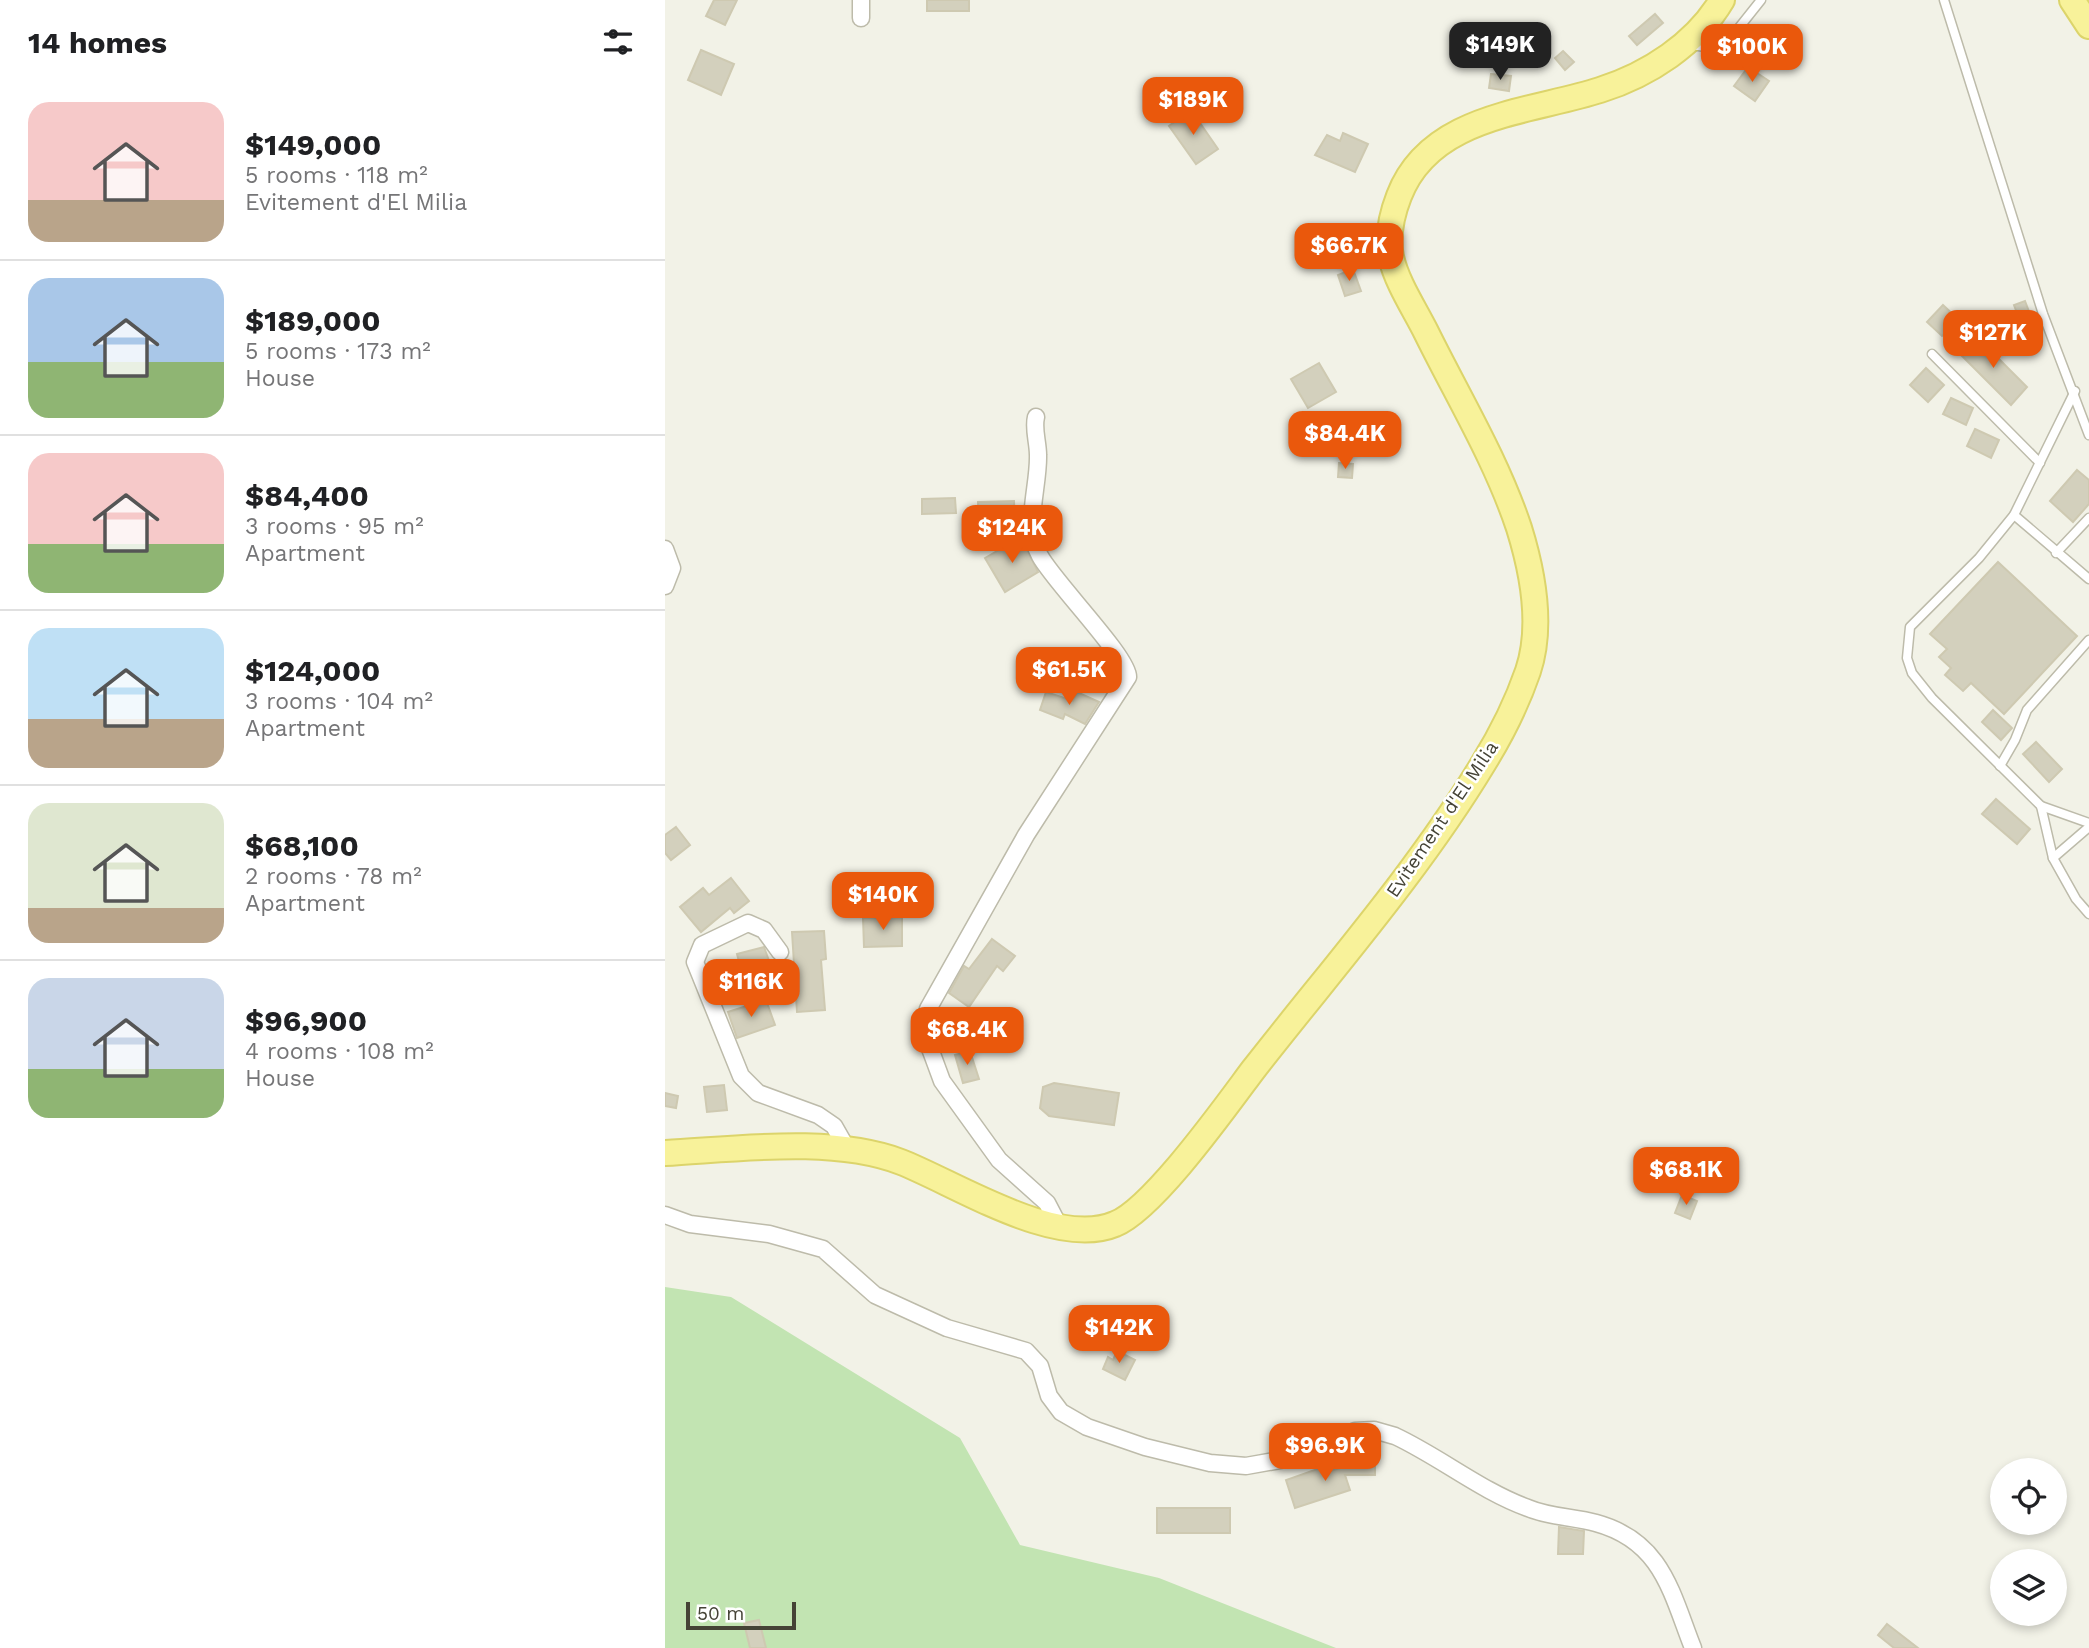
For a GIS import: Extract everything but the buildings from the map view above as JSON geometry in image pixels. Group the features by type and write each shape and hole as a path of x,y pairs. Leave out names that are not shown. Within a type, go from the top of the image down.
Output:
{"main road":[{"name":"Evitement d'El Milia","path":"665,1153 846,1147 901,1162 1014,1214 1059,1226 1115,1225 1153,1194 1212,1123 1437,834 1484,763 1510,715 1530,665 1535,615 1532,582 1521,533 1503,483 1445,372 1391,256 1392,215 1409,172 1428,150 1461,130 1604,89 1644,72 1684,45 1706,24 1722,0"},
{"path":"2072,0 2089,26"}],"street":[{"path":"861,0 861,18"},
{"path":"1035,417 1038,452 1032,528 1039,555 1069,598 1123,659 1128,677 1026,835 943,977 927,1009 926,1027 932,1059 955,1101 999,1160 1047,1203 1059,1226"},
{"path":"665,549 672,568 665,586"},
{"path":"780,952 764,930 748,923 702,945 695,962 741,1076 758,1093 818,1115 834,1126 846,1147"},
{"path":"665,1215 690,1224 769,1234 823,1249 875,1295 947,1328 1026,1350 1040,1366 1049,1396 1061,1412 1087,1427 1145,1447 1210,1464 1246,1466 1286,1459 1355,1431 1374,1430 1395,1436 1528,1509 1599,1524 1637,1542 1657,1564 1680,1609 1693,1648"}],"lane":[{"path":"1684,45 1722,49 1761,0"},
{"path":"1944,0 2043,314 2075,391 2089,435"},
{"path":"1932,354 2040,463"},
{"path":"2053,858 2089,825 2041,806 1932,698 1912,673 1907,658 1910,627 1979,558 2014,515 2075,391"},
{"path":"2014,515 2089,579"},
{"path":"2056,553 2089,518"},
{"path":"2000,766 2015,740 2027,710 2089,640"},
{"path":"2041,806 2053,858 2075,899 2089,914"}],"green space":[{"path":"665,1287 731,1297 960,1438 1020,1545 1159,1578 1336,1648 665,1648"}]}
